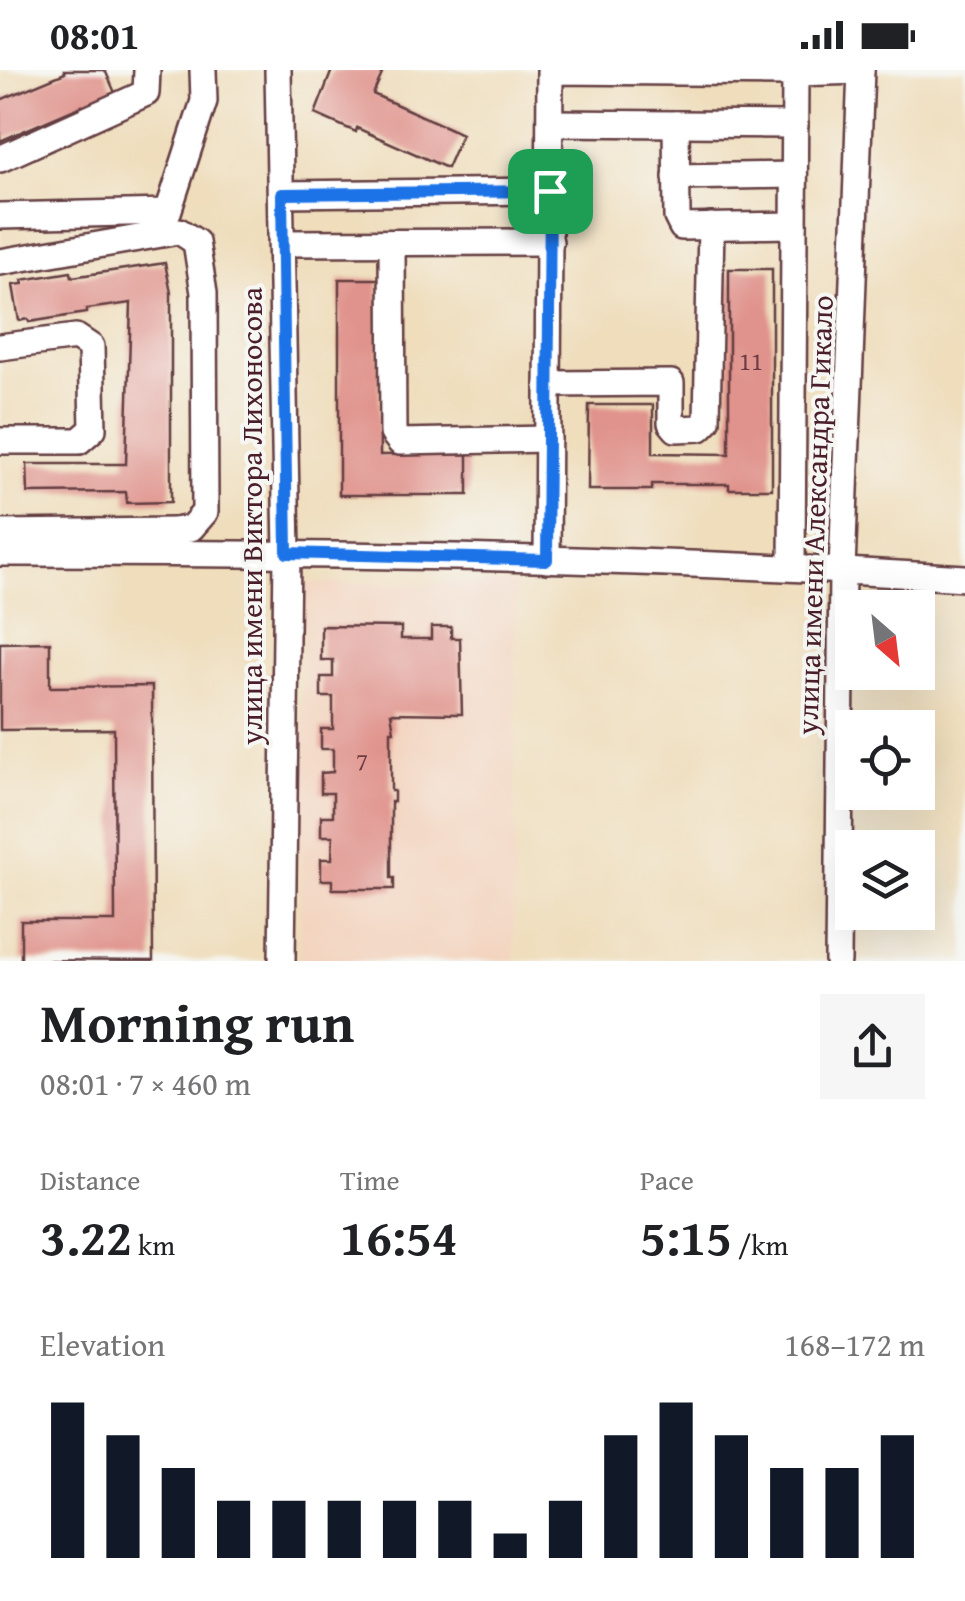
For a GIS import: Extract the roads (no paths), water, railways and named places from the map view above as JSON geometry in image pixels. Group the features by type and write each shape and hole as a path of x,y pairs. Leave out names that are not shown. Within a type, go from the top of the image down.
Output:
{"street":[{"path":"0,158 146,93 148,70"},
{"path":"0,216 168,212 204,101 204,70"},
{"name":"улица имени Виктора Лихоносова","path":"278,70 287,553 282,961"},
{"path":"547,560 550,71 861,70"},
{"name":"улица имени Александра Гикало","path":"838,961 842,570 861,70"},
{"path":"792,567 795,73"},
{"path":"550,123 794,126"},
{"path":"676,124 677,217 682,227 794,225"},
{"path":"676,177 794,175"},
{"path":"282,194 550,191"},
{"path":"548,384 671,384 671,423 676,429 700,428 707,421 712,226"},
{"path":"0,262 180,232 196,242 204,293 205,512 175,542 0,552"},
{"path":"282,242 550,242"},
{"path":"392,244 393,433 400,442 548,439"},
{"path":"0,346 76,337 91,347 94,429 79,441 0,441"},
{"path":"0,532 287,553 792,567 965,578"}]}
